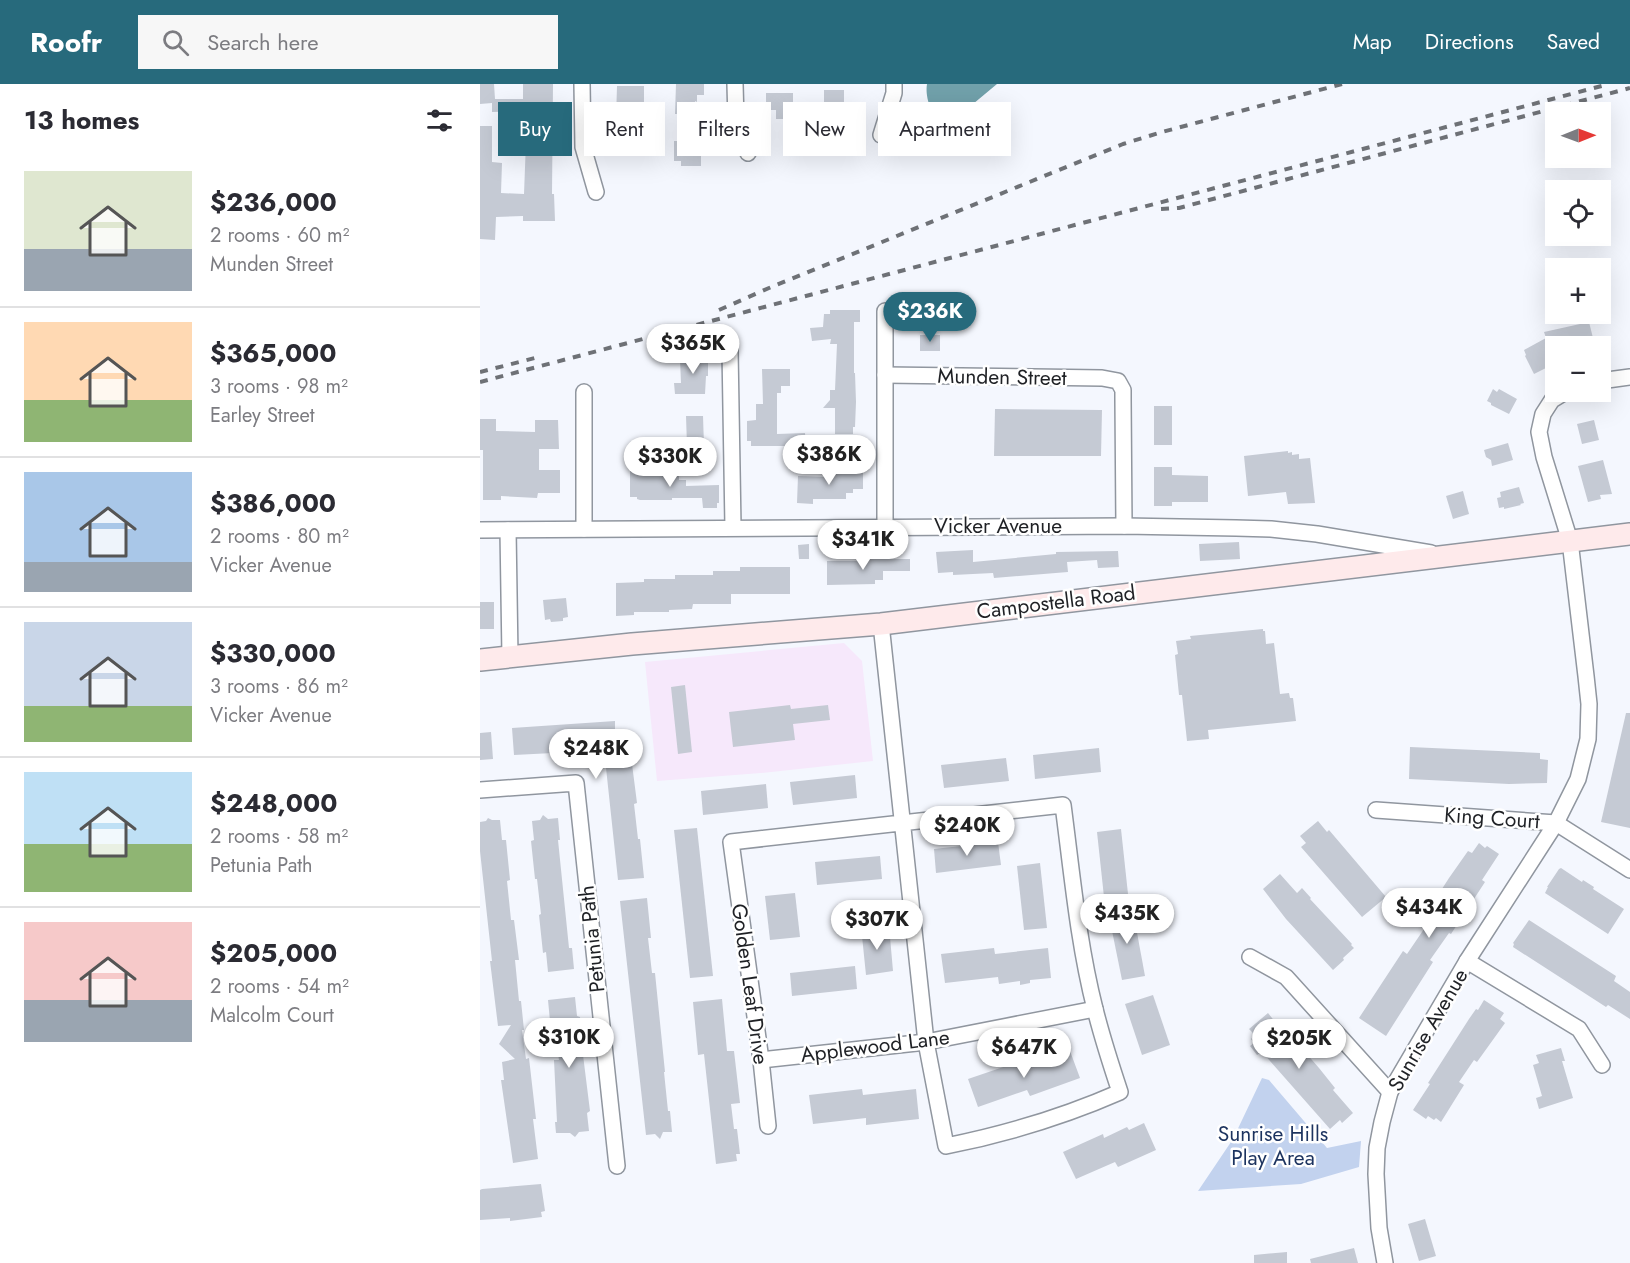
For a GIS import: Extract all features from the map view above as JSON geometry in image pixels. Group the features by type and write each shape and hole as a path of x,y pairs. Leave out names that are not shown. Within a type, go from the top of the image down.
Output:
{"main road":[{"name":"Campostella Road","path":"480,660 632,644 881,624 1630,534"}],"street":[{"path":"582,84 583,147 596,192"},
{"path":"735,84 735,102"},
{"path":"891,102 894,84"},
{"path":"885,311 885,527"},
{"path":"730,350 733,527"},
{"name":"Munden Street","path":"885,375 1102,378 1118,381 1123,390 1124,399 1124,526"},
{"path":"1611,380 1630,377"},
{"path":"584,392 584,529"},
{"name":"Sunrise Avenue","path":"1385,1263 1379,1228 1376,1174 1377,1148 1390,1092 1467,961 1556,823 1578,779 1588,739 1588,695 1570,542 1544,457 1539,432 1543,414 1551,402"},
{"name":"Vicker Avenue","path":"480,530 1124,526 1271,529 1317,534 1443,555"},
{"path":"508,530 510,657"},
{"path":"881,624 902,822 926,1042 946,1146 983,1139 1041,1123 1120,1092 1095,1010 1079,927 1063,805 902,822"},
{"name":"Petunia Path","path":"480,790 576,783 617,1166"},
{"name":"King Court","path":"1376,810 1556,823 1630,870"},
{"name":"Golden Leaf Drive","path":"768,1126 731,842 902,822"},
{"path":"1250,957 1286,977 1390,1092"},
{"path":"1467,961 1579,1029 1602,1065"},
{"name":"Applewood Lane","path":"761,1060 926,1042 1095,1010"}],"shaded area":[{"path":"927,84 997,84 975,102 929,102"},
{"path":"844,643 862,661 873,761 657,781 645,662"}],"green space":[{"name":"Sunrise Hills Play Area","path":"1262,1078 1269,1080 1327,1148 1361,1141 1359,1167 1301,1184 1198,1191 1233,1139"}],"building":[{"path":"480,84 494,84 495,99 523,99 523,84 553,84 553,102 498,102 498,112 492,112 492,103 480,104"},
{"path":"676,84 704,84 704,95 697,95 697,102 677,102 677,114 675,114"},
{"path":"617,86 644,86 644,102 617,102"},
{"path":"824,90 844,90 844,102 824,102"},
{"path":"766,93 793,93 793,102 783,102 783,119 776,119 776,110 771,110 771,102 766,102"},
{"path":"480,126 492,126 492,162 502,163 501,193 524,194 525,156 552,156 552,194 554,194 555,221 523,221 523,216 496,217 495,240 480,239"},
{"path":"674,141 677,141 677,156 701,156 701,166 681,166 681,161 674,161"},
{"path":"830,310 860,310 860,322 854,322 856,402 853,434 835,434 835,408 823,408 830,400 830,390 835,390 837,344 830,344 831,339 812,341 810,328 823,327 824,314 830,314"},
{"path":"1590,324 1592,336 1545,336 1544,332"},
{"path":"920,335 940,335 940,351 920,351"},
{"path":"1545,339 1545,368 1534,374 1524,350"},
{"path":"689,352 703,352 703,360 708,360 705,394 675,394 674,383 681,383 680,359 689,359"},
{"path":"762,369 790,369 790,386 781,386 781,393 777,393 777,434 805,433 806,448 751,446 751,441 747,441 747,421 756,420 756,404 763,404"},
{"path":"1493,389 1497,392 1499,389 1517,399 1509,414 1487,401"},
{"path":"1154,406 1172,406 1172,445 1154,445"},
{"path":"995,409 1102,410 1101,456 994,456"},
{"path":"686,416 703,416 704,446 687,446"},
{"path":"480,419 496,419 496,431 535,432 535,420 558,420 559,449 539,449 539,470 560,470 560,493 538,493 537,498 501,496 501,500 483,500 483,450 480,450"},
{"path":"1594,420 1599,440 1582,444 1577,424"},
{"path":"1508,443 1513,460 1492,466 1484,450"},
{"path":"1288,451 1288,453 1292,452 1292,455 1299,454 1299,459 1310,458 1315,503 1288,504 1286,492 1248,496 1244,456"},
{"path":"1603,460 1612,494 1600,495 1601,499 1588,502 1578,466"},
{"path":"1154,467 1172,467 1172,475 1208,476 1208,502 1172,502 1172,506 1154,506"},
{"path":"662,469 679,469 679,480 686,480 686,486 719,485 717,508 703,508 702,498 640,500 637,497 630,497 630,471 662,471"},
{"path":"827,470 863,471 863,489 853,489 853,493 846,493 846,499 813,499 813,504 797,503 798,476 827,477"},
{"path":"1519,487 1524,503 1504,509 1504,507 1499,508 1497,498 1501,497 1500,492"},
{"path":"1463,491 1469,514 1453,519 1446,496"},
{"path":"1239,542 1240,559 1200,561 1199,544"},
{"path":"809,544 809,559 799,559 798,545"},
{"path":"973,550 973,562 1056,554 1056,552 1118,551 1119,567 1098,568 1097,560 1067,562 1068,572 994,578 993,573 953,575 953,572 938,573 936,552"},
{"path":"865,559 910,559 910,571 883,571 883,580 875,580 875,584 827,585 827,561 865,561"},
{"path":"740,567 790,567 790,594 731,594 731,604 693,604 692,609 669,610 669,612 634,612 634,615 616,616 616,583 644,582 644,579 675,579 675,575 713,575 713,571 740,571"},
{"path":"566,598 568,617 563,618 563,621 545,620 543,600"},
{"path":"480,602 494,602 494,629 480,629"},
{"path":"1263,629 1266,644 1274,643 1280,694 1289,693 1290,698 1293,698 1296,721 1208,730 1209,739 1187,741 1182,695 1179,695 1176,641 1191,639 1190,636"},
{"path":"685,685 692,752 678,754 671,687"},
{"path":"790,705 791,709 828,705 830,720 793,724 795,740 733,747 729,712"},
{"path":"1626,713 1630,713 1630,828 1601,822"},
{"path":"615,721 615,729 620,733 616,738 618,766 632,764 637,803 634,804 644,878 618,880 604,749 576,750 576,753 553,755 553,753 514,755 512,728"},
{"path":"491,732 493,759 480,760 480,733"},
{"path":"1410,747 1540,753 1540,759 1548,760 1547,783 1509,784 1409,779"},
{"path":"1099,748 1101,772 1035,779 1033,755"},
{"path":"1006,758 1009,781 944,788 941,765"},
{"path":"855,775 857,798 793,805 790,782"},
{"path":"766,784 768,808 703,815 701,791"},
{"path":"543,815 548,819 558,818 560,840 558,840 569,948 572,948 574,969 548,972 546,952 543,953 539,915 541,914 531,841 534,840 532,821 540,820"},
{"path":"488,818 500,820 502,840 506,840 511,920 514,920 519,960 515,960 524,1030 522,1030 526,1059 529,1058 536,1119 533,1119 538,1159 513,1163 501,1080 504,1080 502,1062 515,1059 499,1044 511,1025 498,1026 480,851 480,822"},
{"path":"1318,821 1327,832 1329,830 1386,897 1362,917 1301,847 1306,843 1300,836"},
{"path":"697,828 713,976 690,978 674,830"},
{"path":"1121,829 1128,894 1104,897 1097,832"},
{"path":"998,842 1001,865 936,873 934,849"},
{"path":"1479,843 1499,854 1482,880 1485,882 1451,934 1449,933 1430,960 1433,962 1386,1036 1359,1018 1403,951 1407,954 1422,932 1427,924 1422,920 1449,878 1468,851 1472,853"},
{"path":"880,856 882,879 817,885 815,862"},
{"path":"1040,863 1047,928 1024,930 1017,866"},
{"path":"1561,868 1594,887 1593,889 1624,909 1608,934 1545,893"},
{"path":"1280,874 1297,893 1302,888 1352,944 1354,948 1333,970 1286,919 1263,889"},
{"path":"795,893 800,937 770,940 765,896"},
{"path":"647,898 651,938 648,938 652,973 655,973 672,1132 663,1132 660,1139 655,1134 646,1135 620,901"},
{"path":"1133,911 1145,976 1122,980 1109,916"},
{"path":"1529,920 1616,976 1614,981 1630,992 1630,1019 1608,1005 1606,1007 1513,947 1513,943"},
{"path":"882,925 890,937 893,971 866,975 862,936 870,935 869,926"},
{"path":"994,948 995,954 1048,948 1051,978 1030,980 1030,983 1020,985 1020,981 999,984 998,977 945,983 941,954"},
{"path":"855,966 857,989 792,996 790,973"},
{"path":"1153,995 1170,1045 1142,1055 1125,1004"},
{"path":"575,997 577,1016 580,1017 590,1111 587,1113 589,1131 579,1132 575,1137 570,1133 556,1133 554,1060 559,1060 553,1021 550,1021 548,1000"},
{"path":"722,999 727,1051 734,1051 740,1103 731,1104 740,1154 736,1154 737,1161 716,1164 704,1054 698,1055 693,1002"},
{"path":"1484,1000 1504,1013 1500,1019 1505,1023 1477,1062 1474,1060 1459,1082 1464,1085 1441,1122 1428,1116 1426,1119 1413,1110 1469,1019"},
{"path":"1268,1013 1276,1023 1278,1021 1319,1068 1335,1088 1333,1090 1353,1113 1342,1123 1340,1120 1330,1129 1262,1052 1257,1055 1250,1046 1254,1043 1251,1039 1255,1035 1249,1029"},
{"path":"1561,1048 1565,1061 1562,1061 1573,1098 1539,1109 1536,1098 1542,1096 1533,1065 1539,1063 1536,1055"},
{"path":"1070,1051 1080,1078 1030,1096 1027,1090 978,1107 968,1079 1018,1062 1020,1068"},
{"path":"862,1089 863,1095 916,1089 919,1119 866,1125 866,1118 813,1124 809,1095"},
{"path":"1144,1123 1156,1150 1118,1167 1115,1162 1076,1179 1063,1152 1103,1134 1104,1138 1127,1127 1129,1130"},
{"path":"541,1184 545,1211 541,1212 542,1217 510,1221 510,1218 480,1220 480,1190"},
{"path":"1425,1219 1436,1256 1419,1261 1408,1224"},
{"path":"1354,1248 1358,1263 1311,1263 1310,1259"},
{"path":"1287,1252 1287,1263 1254,1263 1254,1255"}],"railway":[{"path":"719,310 1123,144 1342,84"},
{"path":"480,382 1609,84"},
{"path":"1161,209 1179,208 1630,88"},
{"path":"480,372 535,358"}]}
